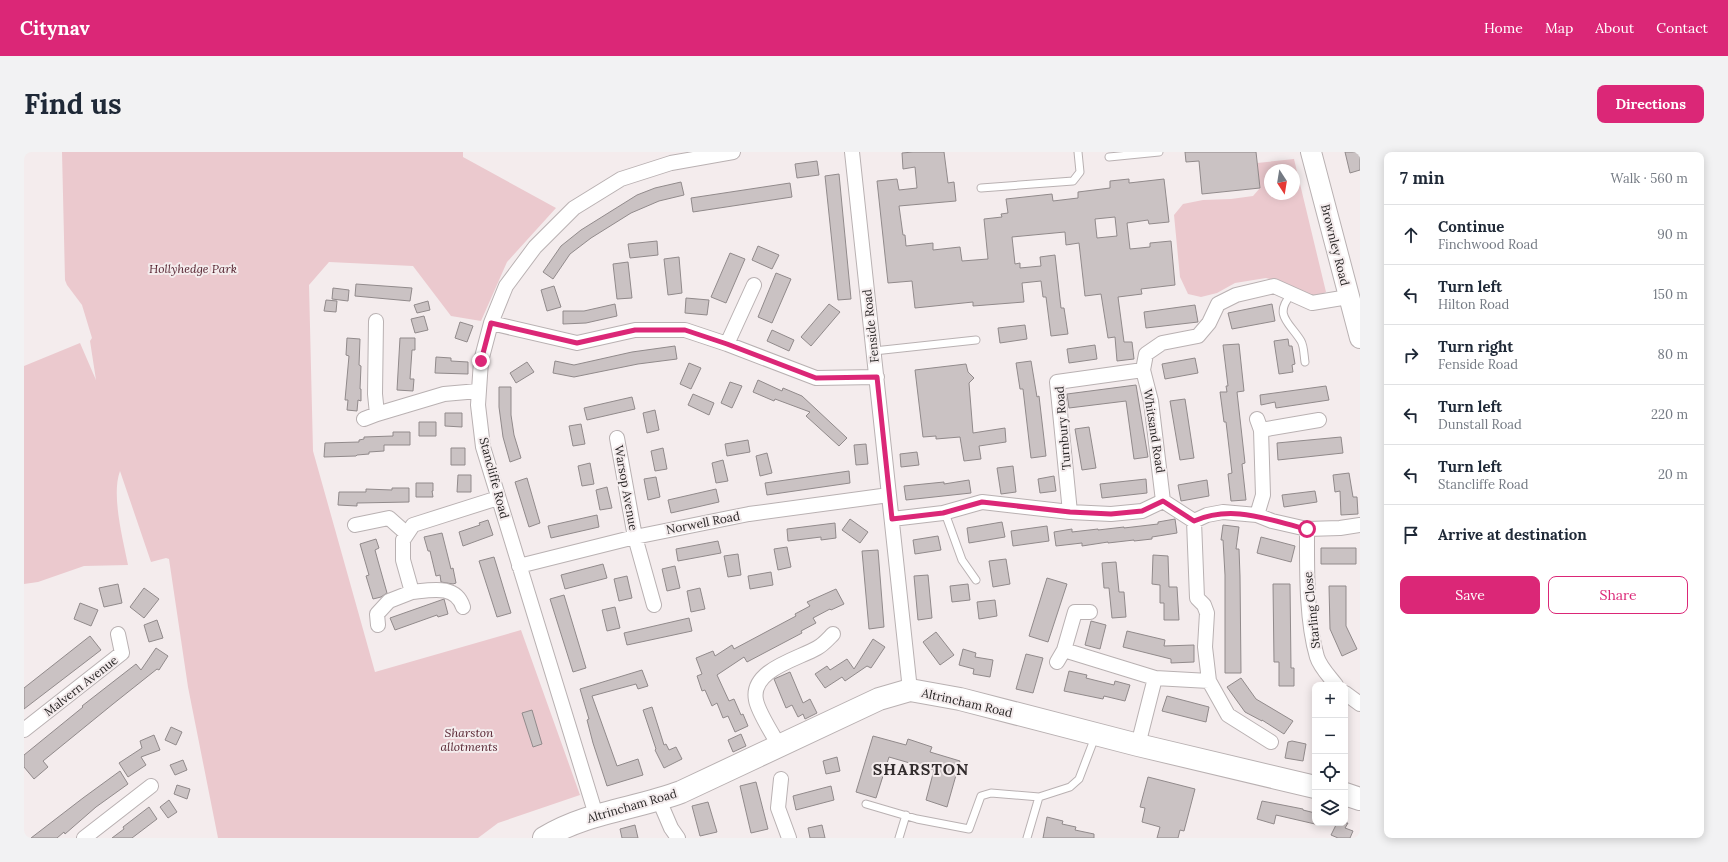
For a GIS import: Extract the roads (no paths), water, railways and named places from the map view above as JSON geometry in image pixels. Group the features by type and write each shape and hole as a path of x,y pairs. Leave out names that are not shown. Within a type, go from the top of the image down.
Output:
{"main road":[{"name":"Altrincham Road","path":"544,838 556,831 596,815 659,800 707,781 879,699 910,690 960,700 1138,745 1312,786"},
{"path":"1348,795 1360,799"}],"street":[{"name":"Stancliffe Road","path":"596,815 483,446 478,405 481,361 491,323 510,281 535,247 574,208 621,179 671,163 717,153 733,152"},
{"name":"Fenside Road","path":"852,152 910,690"},
{"name":"Brownley Road","path":"1311,152 1360,338"},
{"path":"727,344 754,285"},
{"path":"1143,370 1146,354 1162,343 1198,336 1208,323 1218,304 1236,295 1274,286 1291,295 1312,303 1348,297"},
{"path":"376,321 375,394 377,414"},
{"path":"491,323 577,343 635,330 685,330 727,344 816,378 877,377"},
{"name":"Whitsand Road","path":"1143,370 1151,401 1163,501"},
{"name":"Turnbury Road","path":"1070,512 1057,382 1143,370"},
{"path":"364,419 444,394 478,391"},
{"path":"1257,515 1263,495 1259,425 1319,420"},
{"name":"Warsop Avenue","path":"617,438 635,537 654,605"},
{"name":"Norwell Road","path":"519,566 635,537 749,514 889,495"},
{"path":"412,592 403,560 404,540 413,525 498,498"},
{"path":"892,519 944,513 982,502 1070,512 1111,514 1142,511 1163,501 1194,521"},
{"path":"1194,521 1207,515 1223,512 1257,515 1272,521 1307,529 1340,528 1360,525"},
{"path":"355,525 389,518 407,534"},
{"path":"1194,521 1197,598 1204,605 1206,613 1205,647 1209,681 1228,715 1271,742"},
{"name":"Starling Close","path":"1307,529 1307,580 1313,636 1318,659 1334,682"},
{"path":"378,625 377,614 389,601 412,592 436,590 452,592 461,600 464,607"},
{"path":"1090,612 1074,608 1060,656 1155,678 1209,681"},
{"name":"Malvern Avenue","path":"24,730 122,653 118,634"},
{"path":"780,747 756,700 757,686 766,675 787,661 817,648 833,634"},
{"path":"1138,745 1155,678"},
{"path":"1348,695 1360,704"},
{"path":"781,779 778,808 789,838"},
{"path":"84,838 151,786"},
{"path":"659,800 670,828 678,838"}],"lane":[{"path":"981,188 1073,181 1080,172 1078,152"},
{"path":"1109,157 1159,152"},
{"path":"1291,295 1283,307 1283,314 1302,342 1305,362"},
{"path":"874,351 976,340"},
{"path":"944,513 962,560 976,580"},
{"path":"866,804 906,815 969,829 981,796 991,793 1039,797 1070,788 1079,778 1096,734"},
{"path":"1027,838 1039,797"},
{"path":"899,838 906,815"}],"district":[{"name":"SHARSTON","path":"921,769"}],"park label":[{"name":"Hollyhedge Park","path":"193,269"},
{"name":"Sharston allotments","path":"469,740"}]}
